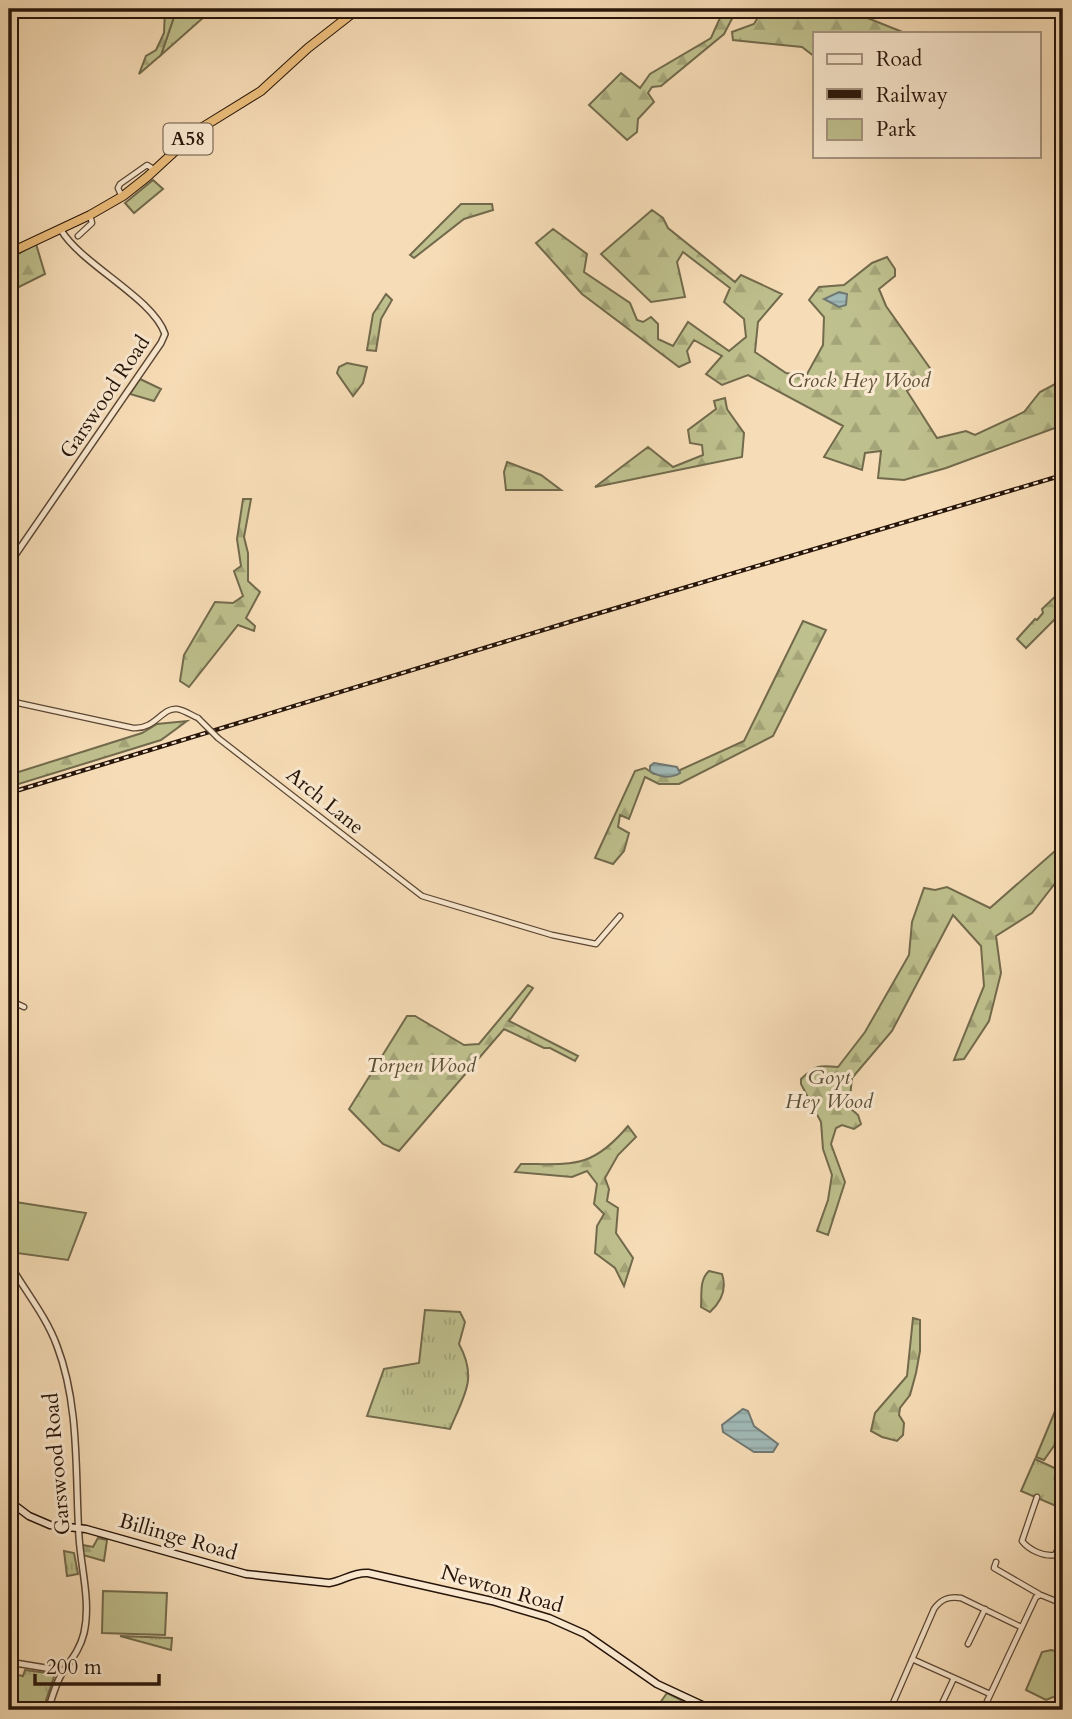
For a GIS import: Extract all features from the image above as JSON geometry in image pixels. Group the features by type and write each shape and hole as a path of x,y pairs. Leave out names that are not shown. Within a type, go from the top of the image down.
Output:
{"highway":[{"name":"A58","path":"9,253 61,230 122,197 198,130 261,91 346,12 358,9"}],"main road":[{"name":"Billinge Road","path":"9,1501 29,1517 43,1523 78,1528 246,1574 329,1583 345,1578"},
{"name":"Newton Road","path":"345,1578 352,1574 368,1573 492,1601 548,1618 585,1634 657,1684 712,1710"}],"street":[{"path":"80,235 93,222 90,215"},
{"name":"Garswood Road","path":"9,564 161,343 164,334 155,316 76,247 61,230"},
{"name":"Arch Lane","path":"9,701 143,729 173,709 198,718 218,738 422,896 549,934 597,944 620,916"},
{"path":"9,1000 24,1007"},
{"name":"Garswood Road","path":"9,1263 46,1320 58,1348 71,1405 77,1464 78,1528 85,1597 85,1627 79,1648 64,1671 48,1710"},
{"path":"1037,1497 1021,1541 1045,1555 1055,1555 1063,1564"},
{"path":"1055,1555 1063,1538"},
{"path":"996,1562 994,1568 1041,1595 1063,1604"},
{"path":"984,1710 1035,1597 1041,1595"},
{"path":"890,1710 934,1609 940,1602 956,1597 1021,1627"},
{"path":"968,1644 985,1609"},
{"path":"912,1660 990,1694"},
{"path":"9,1662 64,1671"},
{"path":"939,1710 954,1678"}],"green space":[{"path":"165,9 181,9 176,11 161,55 139,74 146,56 156,50 164,33"},
{"path":"213,9 161,55 176,11"},
{"path":"724,9 737,9 724,34 661,86 652,87 648,93 654,102 638,119 637,132 627,140 589,105 621,73 640,88 650,74 711,38"},
{"path":"763,9 845,9 902,32 813,32 813,55 802,47 733,40 732,32 754,24"},
{"path":"153,180 163,189 134,213 125,203"},
{"path":"461,204 492,204 493,210 464,219 414,258 410,255"},
{"name":"Crock Hey Wood","path":"652,210 663,218 668,228 735,282 741,275 782,294 758,322 755,352 786,373 806,376 823,345 824,317 809,300 819,287 844,285 872,263 887,257 895,269 895,276 879,289 886,306 932,371 907,391 937,438 966,431 975,435 1024,412 1040,392 1059,382 1063,369 1063,425 946,468 904,480 878,478 881,451 865,453 862,470 824,457 843,426 748,375 722,385 706,374 722,356 694,340 687,351 690,362 679,367 582,294 536,243 553,229 587,254 584,272 630,303 637,320 643,322 651,317 658,324 658,339 673,346 688,322 729,351 746,337 744,319 724,302 730,288 683,252 677,262 685,297 651,302 601,254"},
{"path":"36,244 45,274 9,292 9,259"},
{"path":"386,294 392,300 381,319 376,351 367,350 373,314"},
{"path":"347,363 367,367 363,383 353,396 337,373 339,367"},
{"path":"140,379 161,389 154,401 130,394"},
{"path":"725,398 727,409 744,433 742,457 595,487 648,447 673,467 703,455 702,445 690,443 688,430 716,409 714,401"},
{"path":"507,462 541,475 561,490 506,490 504,472"},
{"path":"243,499 251,499 244,537 248,553 248,581 260,592 246,618 255,626 254,631 238,625 189,687 180,681 184,655 215,602 233,603 243,596 234,571 241,566 237,539"},
{"path":"1063,589 1063,611 1026,648 1017,639"},
{"path":"803,621 826,630 773,736 679,784 659,784 645,777 629,819 620,815 618,827 629,833 624,851 613,864 595,858 635,771 645,768 654,774 679,773 680,770 744,741"},
{"path":"187,721 161,740 9,787 9,775 142,733 157,724"},
{"name":"Goyt Hey Wood","path":"1063,844 1063,873 1032,913 996,936 1001,973 989,1021 964,1059 954,1060 984,986 981,946 953,915 892,1031 852,1078 849,1107 858,1115 861,1124 854,1129 842,1125 836,1128 831,1144 845,1182 828,1235 817,1231 828,1200 832,1175 823,1149 821,1122 801,1084 801,1079 818,1067 838,1067 865,1032 909,955 912,922 924,888 935,890 947,887 990,908"},
{"name":"Torpen Wood","path":"528,985 533,988 509,1021 578,1056 575,1061 504,1029 399,1151 383,1144 349,1109 407,1016 415,1016 464,1045 479,1044"},
{"path":"628,1126 636,1137 618,1155 605,1178 609,1189 607,1201 618,1208 616,1233 633,1258 624,1286 615,1268 595,1253 597,1226 604,1214 594,1204 597,1184 587,1171 572,1177 515,1172 521,1164 568,1163 592,1157 615,1140"},
{"path":"9,1201 86,1213 68,1260 9,1252"},
{"path":"709,1271 722,1274 724,1285 720,1300 710,1312 701,1307 702,1283"},
{"path":"425,1310 460,1312 465,1322 459,1344 468,1367 467,1387 450,1429 367,1416 384,1369 419,1363"},
{"path":"913,1318 920,1320 920,1351 910,1395 900,1408 899,1415 904,1423 903,1435 897,1441 871,1431 875,1413 907,1376"},
{"path":"1063,1392 1063,1433 1044,1460 1036,1457"},
{"path":"1035,1459 1063,1472 1063,1490 1056,1506 1021,1491"},
{"path":"98,1538 107,1540 104,1561 83,1555 83,1545 93,1547"},
{"path":"64,1551 74,1553 78,1574 67,1576"},
{"path":"103,1591 167,1593 165,1635 102,1633"},
{"path":"120,1636 172,1638 171,1650"},
{"path":"1051,1650 1063,1653 1063,1679 1056,1696 1046,1700 1026,1690 1042,1652"},
{"path":"25,1670 55,1674 43,1709 9,1699 13,1674 23,1676"},
{"path":"667,1693 701,1710 655,1710"}],"water":[{"path":"839,292 847,294 846,305 839,307 824,299"},
{"path":"654,763 677,767 680,773 669,777 657,775 650,771 650,766"},
{"path":"743,1409 748,1411 754,1426 778,1444 773,1452 754,1452 723,1432 722,1425"}],"railway":[{"path":"9,793 1063,475"}]}
